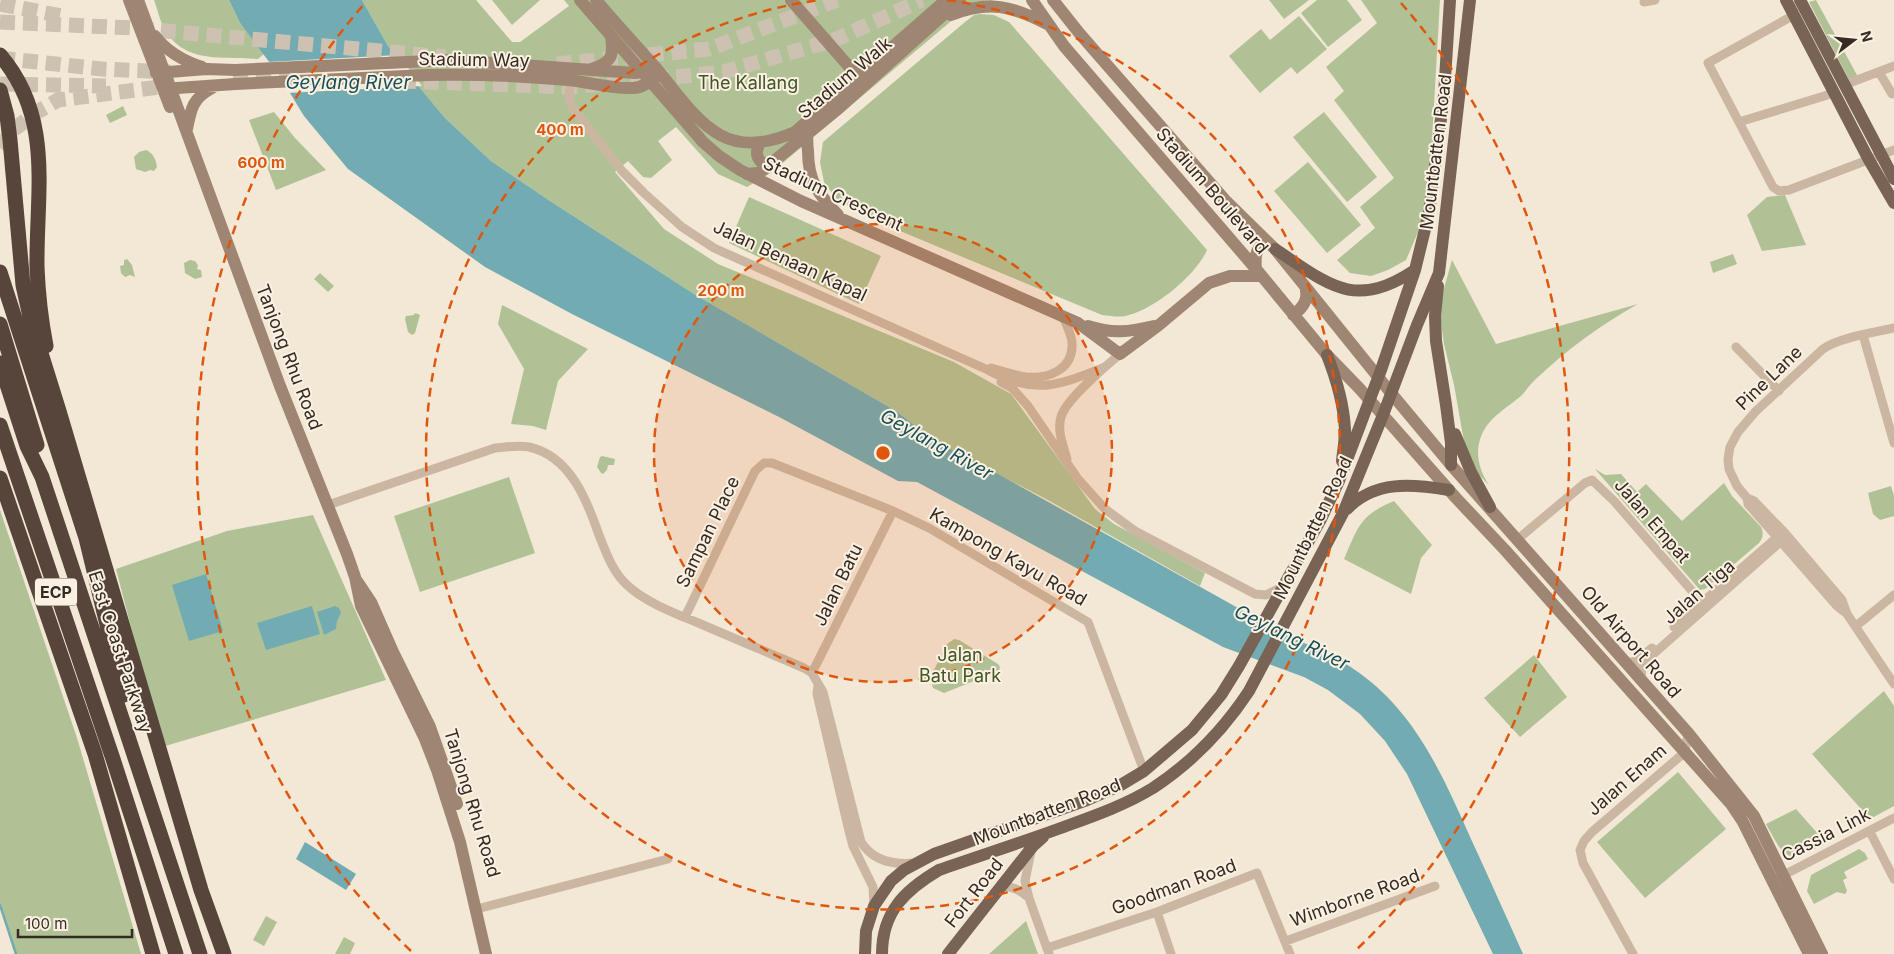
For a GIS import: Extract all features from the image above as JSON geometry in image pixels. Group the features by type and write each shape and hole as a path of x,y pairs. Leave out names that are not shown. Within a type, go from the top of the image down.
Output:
{"highway":[{"path":"0,55 22,89 37,131 40,163 37,267 40,312 60,411"},
{"path":"0,90 10,140 22,286 35,340 60,411 201,890 224,954"},
{"path":"0,272 86,538 125,702 130,726 130,743"},
{"path":"0,324 29,416 37,446 42,477"},
{"name":"East Coast Parkway","path":"0,363 27,446 42,477 200,954"},
{"name":"ECP","path":"0,425 113,759 176,954"},
{"path":"0,478 95,754 153,954"}],"main road":[{"name":"Mountbatten Road","path":"865,954 866,931 874,906 891,881 904,870 934,854 1086,800 1119,786 1144,771 1192,730 1221,695 1239,666 1321,519 1339,481 1370,400 1415,270 1429,214 1444,95 1450,0"},
{"name":"Mountbatten Road","path":"882,954 884,934 893,910 906,893 921,880 939,870 1049,832 1125,803 1152,788 1184,765 1207,744 1238,707 1284,629 1343,513 1439,273 1470,0"},
{"path":"1786,0 1839,89 1875,157 1894,203"},
{"path":"1802,1 1839,89"},
{"path":"1875,157 1894,179"},
{"path":"1272,246 1332,286 1350,290 1381,288 1415,270"},
{"path":"1439,273 1435,316 1436,341 1451,443 1451,465"},
{"path":"1327,355 1333,370 1344,430 1339,481"},
{"path":"1446,405 1458,445 1490,507"},
{"path":"1343,513 1355,501 1370,493 1395,486 1449,490"},
{"name":"Fort Road","path":"948,954 1033,846 1049,832"},
{"path":"855,954 866,931"}],"street":[{"name":"Tanjong Rhu Road","path":"129,0 161,73"},
{"name":"Tanjong Rhu Road","path":"138,0 182,135 193,148"},
{"name":"Stadium Crescent","path":"580,0 611,36 651,72 703,142 719,156 747,174 843,221 1078,323 1120,354"},
{"name":"Stadium Walk","path":"596,0 626,36 651,72 694,115 722,136 739,141 760,143 776,140 795,132 946,0"},
{"name":"Stadium Walk","path":"791,0 858,77"},
{"name":"Stadium Walk","path":"747,174 757,173 772,163 839,108 960,0"},
{"name":"Stadium Boulevard","path":"1032,0 1049,25 1327,355 1370,400"},
{"name":"Stadium Boulevard","path":"1053,0 1080,34 1225,200 1272,246 1378,377"},
{"path":"1060,0 1080,34"},
{"path":"1644,2 1655,0"},
{"path":"930,27 964,8 992,2 1022,11 1049,25"},
{"path":"1794,15 1708,63 1773,187 1779,191 1788,190 1894,150"},
{"path":"149,29 157,40 172,53 185,61 207,69"},
{"path":"589,69 603,65 609,60 614,50 611,36"},
{"name":"Stadium Way","path":"161,73 207,69 235,70 451,60 614,72 651,72"},
{"path":"1739,122 1839,89 1894,66"},
{"name":"Stadium Way","path":"166,89 427,75 570,80 614,88 634,88 642,86 651,72"},
{"path":"1879,72 1892,94"},
{"name":"Jalan Benaan Kapal","path":"570,80 569,98 573,108 622,170 682,227 714,248 1006,380 1042,386 1068,382 1105,366"},
{"path":"187,129 194,102 200,94 216,85"},
{"name":"Tanjong Rhu Road","path":"166,89 187,129 277,376 355,578 371,602 439,750 462,820 481,908 494,954"},
{"path":"810,119 807,133 809,169 813,183 821,197 843,221"},
{"path":"760,143 757,149 758,160 762,163 772,163"},
{"path":"1078,323 1115,332 1129,332 1159,325 1209,283 1230,276 1259,272 1256,253 1263,243 1272,246"},
{"path":"1293,314 1302,308 1306,300 1304,284"},
{"path":"976,365 1025,376 1049,376 1058,372 1065,366 1070,357 1072,344 1063,316"},
{"name":"Jalan Benaan Kapal","path":"1070,466 1060,436 1061,416 1072,400 1105,366 1159,325"},
{"name":"Pine Lane","path":"1894,328 1827,346 1756,411 1738,432 1730,447 1728,459 1729,469 1737,486 1747,498 1748,504 1783,537 1837,606 1848,614 1894,684"},
{"path":"1863,336 1894,443"},
{"path":"1736,347 1779,391"},
{"name":"Jalan Benaan Kapal","path":"976,365 1012,388 1028,406 1070,466 1105,509 1135,531 1255,594 1266,595 1284,586"},
{"name":"Old Airport Road","path":"1378,377 1451,465 1688,733 1754,816 1777,878 1809,954"},
{"name":"Old Airport Road","path":"1370,400 1685,752 1737,813 1822,954"},
{"path":"328,505 496,448 516,446 546,453 558,462 576,481 586,500 606,554 625,584 657,605 812,673 823,692 861,842 871,855 888,862 898,864 916,862"},
{"name":"Kampong Kayu Road","path":"764,463 772,463 893,511 929,528 1088,622 1144,771"},
{"name":"Sampan Place","path":"685,617 755,471 764,463"},
{"name":"Jalan Empat","path":"1518,539 1585,483 1592,480 1596,481 1704,604"},
{"name":"Jalan Batu","path":"812,673 893,511"},
{"name":"Jalan Tiga","path":"1627,664 1647,653 1783,537"},
{"path":"1856,626 1894,595"},
{"name":"Jalan Tiga","path":"1641,679 1642,666 1704,604"},
{"path":"818,685 817,694 844,813 853,846 873,887 874,906"},
{"name":"Jalan Enam","path":"1633,954 1583,863 1580,850 1584,841 1592,832 1685,752 1688,733"},
{"name":"Cassia Link","path":"1777,878 1870,832 1894,818"},
{"path":"1870,832 1894,878"},
{"path":"1033,846 1025,881 1029,898 1048,951"},
{"path":"481,908 668,859"},
{"name":"Goodman Road","path":"1048,951 1157,912 1257,873 1290,954"},
{"path":"1002,886 1016,889 1029,898"},
{"name":"Wimborne Road","path":"1286,941 1435,886"},
{"name":"Tanjong Rhu Road","path":"481,908 486,954"},
{"path":"1157,912 1171,954"}],"green space":[{"path":"154,0 229,0 240,23 264,54 258,59 218,58 192,53 181,47 171,38 163,26"},
{"name":"The Kallang","path":"362,0 476,0 512,42 520,42 569,6 564,0 994,0 969,8 956,17 772,172 747,187 718,174 676,127 658,141 672,160 651,178 643,177 628,161 615,172 664,229 718,264 954,362 1011,394 1095,509 1114,524 1205,573 1200,586 1046,499 940,444 896,411 694,294 491,161 445,118 420,88 388,46"},
{"path":"492,0 540,0 512,25"},
{"path":"1269,0 1309,0 1284,19"},
{"path":"1317,0 1347,0 1362,20 1328,47 1301,13"},
{"path":"1361,0 1440,0 1428,209 1406,260 1388,270 1371,276 1350,273 1337,260 1375,228 1360,207 1394,178 1334,100 1344,91 1326,67 1377,23"},
{"path":"1816,0 1857,75 1849,80 1809,2"},
{"path":"974,15 994,15 1009,22 1207,250 1202,260 1185,280 1163,298 1140,311 1126,316 1102,315 888,226 837,200 824,182 820,162 823,142 965,22"},
{"path":"1299,16 1327,49 1297,74 1291,67 1260,93 1229,56 1261,29 1270,40"},
{"path":"123,106 127,115 110,123 106,115"},
{"path":"274,112 295,138 326,170 276,190 249,120"},
{"path":"1324,112 1377,177 1347,202 1293,137"},
{"path":"146,150 155,159 157,167 154,171 145,172 136,169 134,157 139,152"},
{"path":"1308,162 1361,225 1327,253 1274,191"},
{"path":"1785,195 1806,245 1762,251 1747,215 1767,197"},
{"path":"749,197 881,256 859,304 729,243"},
{"path":"1733,254 1737,264 1713,273 1710,262"},
{"path":"127,259 132,265 135,277 130,275 125,277 121,273 120,266 124,265 124,260"},
{"path":"190,260 195,261 198,265 197,269 201,270 202,277 195,279 185,273 184,263"},
{"path":"1452,260 1496,344 1638,304 1611,320 1573,347 1536,379 1523,394 1500,412 1485,428 1478,447 1478,454 1480,467 1489,485 1478,474 1465,447 1454,385 1444,344 1440,317 1443,292"},
{"path":"320,273 334,286 328,292 314,279"},
{"path":"502,305 588,349 558,381 546,430 533,426 511,424 524,369 498,324"},
{"path":"415,313 420,315 415,333 412,335 408,332 405,319 406,316 414,315"},
{"path":"602,456 615,459 614,465 608,465 607,470 603,474 597,467"},
{"path":"1595,469 1605,475 1621,474 1637,492 1646,484 1682,521 1724,483 1732,496 1761,527 1763,533 1761,539 1759,543 1705,589 1700,590"},
{"path":"509,477 535,553 420,592 394,516"},
{"path":"1891,486 1894,496 1894,516 1880,520 1873,514 1868,493"},
{"path":"1394,501 1432,545 1421,558 1411,594 1344,559 1357,530 1367,517 1374,511"},
{"path":"0,510 77,738 141,954 15,954 0,906"},
{"path":"313,515 386,680 162,747 116,569 227,531"},
{"name":"Jalan Batu Park","path":"954,639 959,640 998,664 1000,667 999,671 944,693 933,688 931,676 947,644"},
{"path":"1534,655 1567,697 1520,737 1484,698"},
{"path":"1884,691 1894,706 1894,806 1870,819 1812,754"},
{"path":"1678,772 1726,829 1645,898 1597,842"},
{"path":"1796,809 1826,843 1803,854 1789,856 1779,846 1766,824"},
{"path":"1859,849 1865,853 1868,859 1844,872 1847,878 1843,880 1847,891 1845,894 1837,892 1814,904 1807,891 1811,875"},
{"path":"266,916 277,922 264,946 253,940"},
{"path":"1026,921 1038,954 989,954"},
{"path":"344,937 355,943 350,954 335,954"}],"water":[{"name":"Geylang River","path":"229,0 362,0 388,46 445,118 491,161 550,201 694,294 896,411 940,444 984,466 1290,637 1333,657 1358,672 1378,688 1396,707 1426,747 1450,792 1523,954 1493,954 1407,774 1385,741 1360,714 1328,690 1304,677 1223,647 917,482 898,481 781,418 572,314 485,267 348,169 304,116 279,75 240,23"},
{"path":"206,574 223,631 189,641 172,585"},
{"path":"312,606 320,634 266,650 257,623"},
{"path":"335,606 339,608 341,613 336,629 324,635 317,612"},
{"path":"305,842 356,874 346,890 296,859"}],"pier":[{"path":"398,55 422,86 288,93 267,62"}],"waterway":[{"path":"0,905 16,954"}],"tunnel":[{"path":"557,64 709,49 837,0"},
{"path":"401,81 571,87 724,72 837,39 922,0"},
{"path":"0,4 62,16"},
{"path":"0,22 133,28 445,57"},
{"path":"0,58 102,69 170,72"},
{"path":"233,75 290,77"},
{"path":"0,84 106,86"},
{"path":"0,148 13,130 37,112 58,100 175,85"}]}
